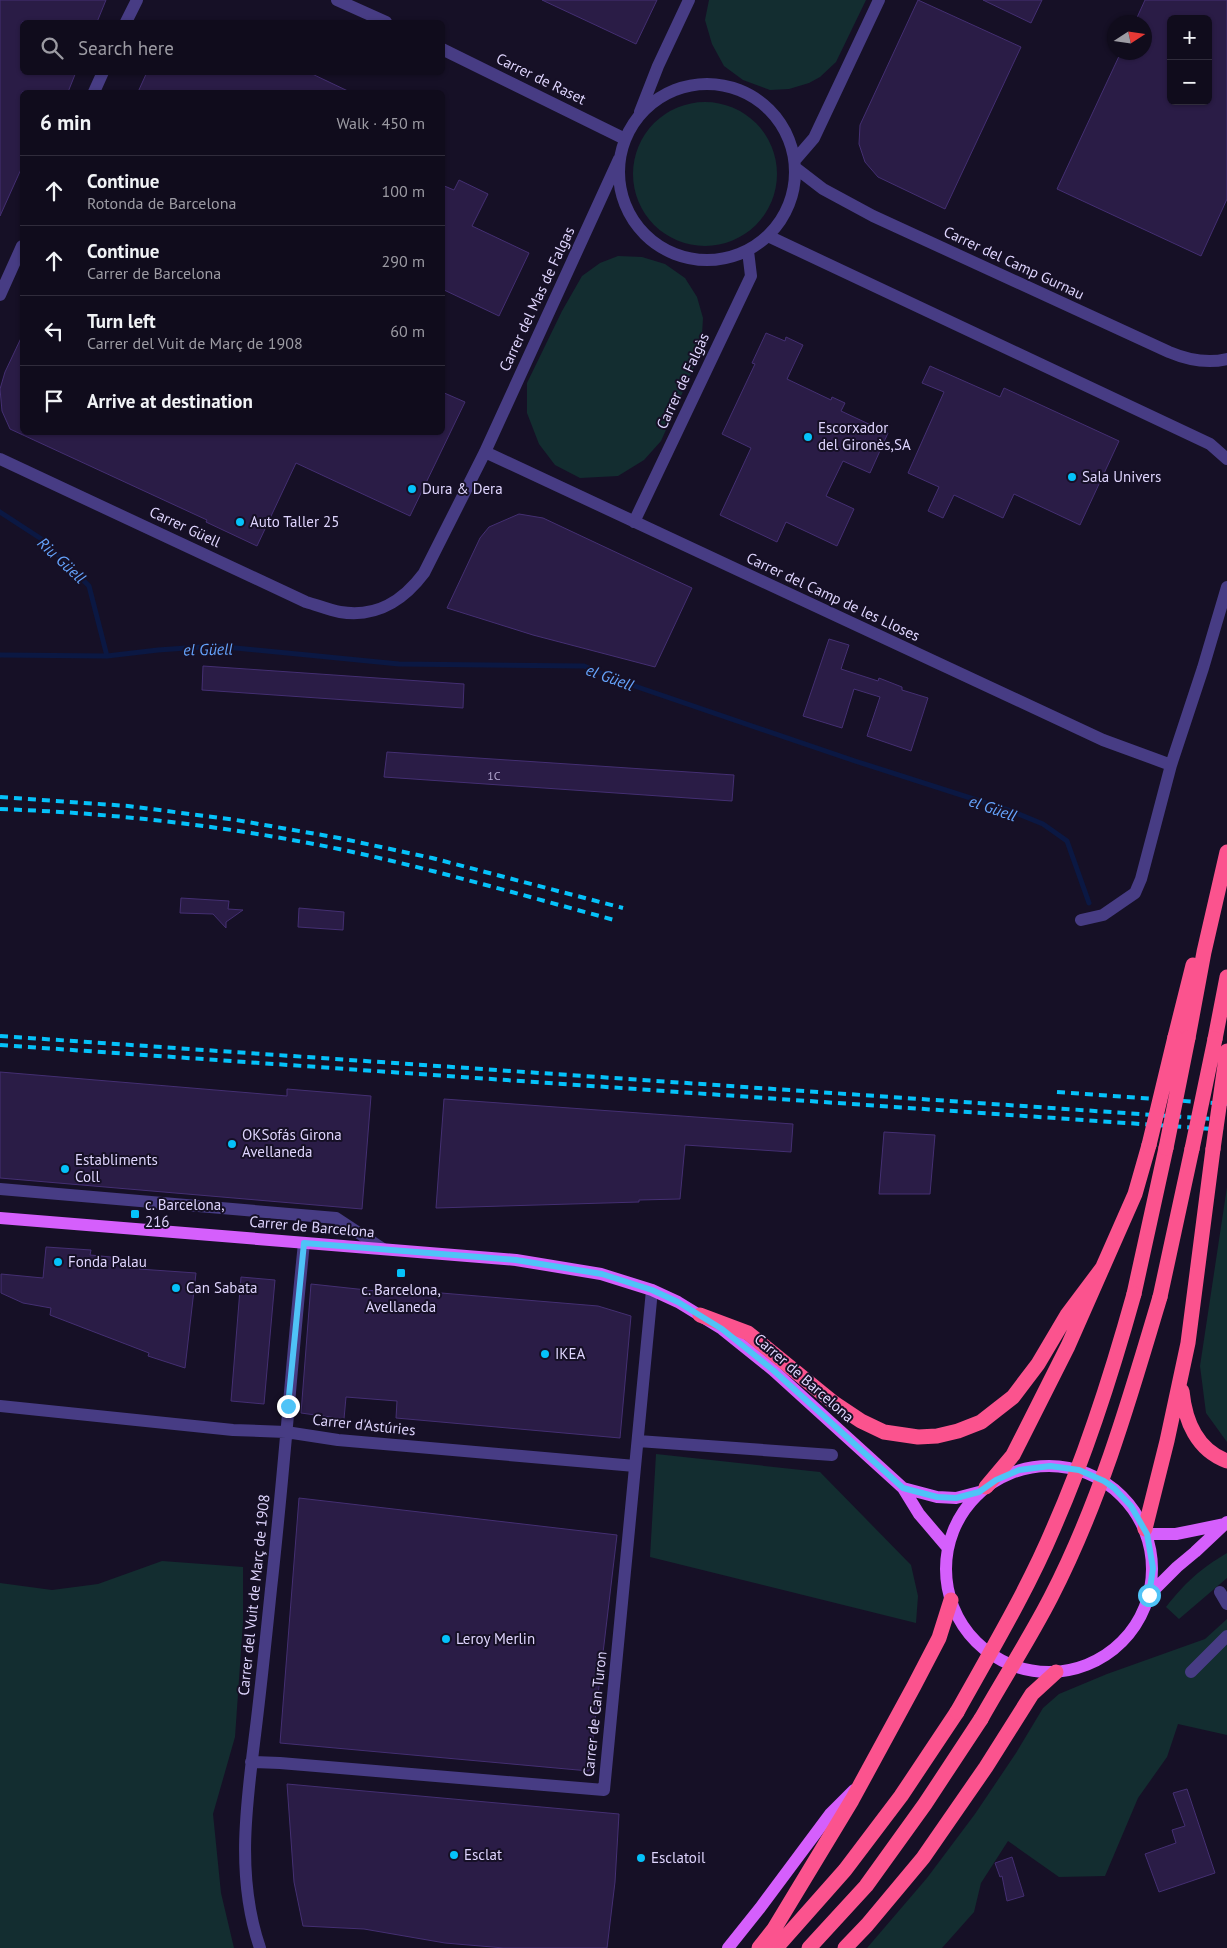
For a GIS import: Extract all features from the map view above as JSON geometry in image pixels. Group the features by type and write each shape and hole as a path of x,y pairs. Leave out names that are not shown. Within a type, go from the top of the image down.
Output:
{"highway":[{"path":"983,1490 1013,1455 1068,1346 1135,1194 1182,1037 1227,852"},
{"path":"809,1948 866,1886 925,1804 981,1719 1051,1597 1081,1530 1108,1462 1160,1297 1227,977"},
{"path":"776,1948 845,1870 901,1796 957,1712 1026,1588 1054,1527 1082,1459 1106,1389 1134,1294 1166,1148 1182,1037"},
{"path":"1146,1532 1188,1343 1227,1051"},
{"path":"700,1315 748,1333 834,1404 861,1421 884,1432 918,1437 937,1436 958,1431 981,1422 1013,1397 1038,1364 1067,1315 1103,1266"},
{"path":"1180,1378 1184,1409 1199,1441 1218,1457 1227,1461"},
{"path":"759,1948 774,1929 861,1783 939,1638 950,1600"},
{"path":"845,1948 867,1926 923,1858 986,1767 1032,1694 1056,1672"}],"main road":[{"name":"Carrer de Barcelona","path":"0,1218 516,1260 602,1274 652,1290 678,1302 722,1329 773,1370 903,1488 919,1514 948,1548"},
{"path":"1050,1466 1079,1470 1093,1475 1114,1488 1131,1506 1146,1532 1153,1568 1149,1595 1135,1626 1114,1650 1087,1665 1056,1672 1040,1672 1022,1669 1002,1661 976,1643 964,1628 950,1600 946,1579 948,1548 954,1529 962,1513 983,1490 1008,1474 1028,1468 1050,1466"},
{"name":"Carrer de Barcelona","path":"903,1488 937,1497 956,1498 983,1490"},
{"path":"1146,1532 1176,1534 1226,1523"},
{"path":"1149,1595 1226,1523"},
{"path":"728,1948 783,1879 830,1814 861,1783"}],"street":[{"path":"127,20 137,0"},
{"path":"337,0 382,20"},
{"path":"639,116 654,101 668,93 690,86 712,84 734,88 758,100 779,121 792,146 796,164 788,209 768,236 748,251 730,258 703,261 687,259 657,246 641,232 625,207 619,178 619,159 625,139 639,116 658,66 689,0"},
{"path":"796,164 814,138 879,0"},
{"name":"Carrer de Raset","path":"445,50 625,139"},
{"path":"95,90 102,75"},
{"name":"Carrer del Mas de Falgas","path":"485,452 619,159"},
{"name":"Carrer del Camp Gurnau","path":"796,164 823,189 873,216 1169,352 1208,362 1227,359"},
{"path":"768,236 1210,444 1227,459"},
{"path":"0,295 20,250"},
{"name":"Carrer de Falgàs","path":"634,522 751,276 748,251"},
{"name":"Carrer del Camp de les Lloses","path":"485,452 1103,740 1171,765"},
{"name":"Carrer Güell","path":"0,459 306,602 340,612 360,613 383,608 400,600 412,589 424,573 485,452"},
{"path":"1081,920 1103,915 1135,893 1141,879 1171,765 1227,587"},
{"name":"Carrer de Barcelona","path":"0,1189 336,1218 383,1249"},
{"name":"Carrer del Vuit de Març de 1908","path":"260,1948 255,1934 246,1885 244,1843 251,1762 280,1509 304,1243"},
{"name":"Carrer de Can Turon","path":"251,1762 604,1790 652,1290"},
{"name":"Carrer d'Astúries","path":"0,1406 233,1430 286,1432 338,1440 636,1466"},
{"path":"638,1441 832,1455"},
{"path":"1220,1592 1227,1604"},
{"path":"1192,1672 1227,1636"}],"green space":[{"path":"709,0 866,0 836,62 820,77 809,83 789,89 770,90 743,80 724,66 712,44 705,20"},
{"path":"705,102 733,107 756,123 772,146 777,174 772,202 756,225 733,241 705,246 677,241 654,225 638,202 633,174 638,146 654,123 677,107"},
{"path":"618,256 642,257 665,264 685,278 697,297 703,318 701,351 661,441 644,460 618,476 580,478 555,465 539,444 527,413 527,383 562,311 582,276 600,263"},
{"path":"1227,1187 1227,1442 1206,1413 1200,1366"},
{"path":"656,1454 820,1472 911,1565 918,1596 916,1623 650,1557"},
{"path":"1227,1553 1227,1578 1179,1619 1166,1607 1194,1577"},
{"path":"162,1561 243,1567 243,1622 235,1737 213,1814 221,1893 234,1948 0,1948 0,1583 52,1590 98,1584"},
{"path":"1227,1619 1227,1735 1178,1724 1167,1757 1138,1798 1105,1876 1059,1877 1008,1841 981,1883 974,1912 942,1948 867,1948 927,1878 975,1814 1016,1753 1043,1708 1059,1694 1107,1674 1205,1639"}],"building":[{"path":"0,0 106,0 98,20 20,20 20,75 75,75 69,90 20,90 20,171 0,216"},
{"path":"542,0 657,0 636,44"},
{"path":"918,0 1021,47 945,209 878,177 865,162 859,144 860,125"},
{"path":"983,0 1042,0 1031,23"},
{"path":"1145,0 1227,0 1227,199 1201,256 1057,189 1117,60 1152,60 1152,15 1138,15"},
{"path":"146,75 314,75 346,90 139,90"},
{"path":"459,180 488,194 472,226 529,253 499,316 445,290 445,186 454,190"},
{"name":"Escorxador del Gironès,SA","path":"766,333 785,341 786,337 803,345 787,379 831,400 832,397 845,403 841,411 888,433 870,473 843,461 826,496 854,509 837,546 786,522 777,542 720,515 751,448 722,434 755,364 752,363"},
{"path":"20,340 20,434 10,429 2,411 0,389 5,372"},
{"path":"930,366 1000,397 1004,388 1119,441 1080,525 1014,494 1003,518 954,495 943,518 928,511 939,487 908,473 944,392 922,383"},
{"path":"445,393 465,402 410,516 296,463 257,546 206,522 207,520 23,435 445,435"},
{"path":"519,514 543,518 692,588 655,667 533,635 447,608 480,538 489,527"},
{"path":"829,639 849,645 841,669 878,681 879,678 902,687 902,690 928,698 911,751 867,736 880,697 854,689 842,728 803,716"},
{"path":"203,666 464,684 463,708 202,690"},
{"path":"387,752 734,775 732,801 384,777"},
{"path":"181,898 229,901 228,909 243,910 226,922 226,928 213,914 180,913"},
{"path":"299,908 344,912 343,930 298,927"},
{"path":"0,1072 287,1096 287,1089 371,1096 362,1209 0,1178"},
{"path":"444,1099 793,1124 791,1152 685,1145 680,1199 436,1208"},
{"path":"884,1132 935,1135 930,1194 879,1194"},
{"path":"46,1247 91,1250 90,1255 111,1257 111,1262 140,1264 139,1269 196,1273 185,1368 148,1356 149,1353 50,1315 51,1308 23,1303 1,1293 1,1274 43,1278"},
{"path":"241,1277 275,1280 264,1404 231,1401"},
{"path":"311,1284 404,1294 405,1290 598,1306 631,1316 620,1438 396,1418 397,1401 346,1397 344,1419 301,1413"},
{"name":"Leroy Merlin","path":"299,1498 617,1535 589,1771 280,1743"},
{"name":"Esclat","path":"287,1784 619,1814 615,1882 607,1948 504,1948 445,1943 364,1929 303,1926 294,1882"},
{"path":"1187,1789 1215,1873 1159,1892 1145,1854 1176,1843 1172,1830 1185,1826 1173,1793"},
{"path":"1012,1857 1024,1896 1007,1901 1002,1876 1000,1877 995,1863"}],"waterway":[{"name":"Riu Güell","path":"0,512 43,540 89,586 107,656"},
{"name":"el Güell","path":"0,655 107,656 215,646 399,664 584,666 617,680 855,761 1011,811 1043,824 1067,841 1089,903"}],"railway":[{"path":"0,797 128,806 236,820 339,838 432,858 623,908"},
{"path":"0,809 128,817 213,827 297,841 409,865 618,921"},
{"path":"0,1036 1227,1120"},
{"path":"0,1045 1227,1130"},
{"path":"1057,1092 1227,1104"}],"place":[{"name":"Escorxador del Gironès,SA","path":"808,437"},
{"name":"Sala Univers","path":"1072,477"},
{"name":"Dura & Dera","path":"412,489"},
{"name":"Auto Taller 25","path":"240,522"},
{"name":"OKSofás Girona Avellaneda","path":"232,1144"},
{"name":"Establiments Coll","path":"65,1169"},
{"name":"c. Barcelona, 216","path":"135,1214"},
{"name":"Fonda Palau","path":"58,1262"},
{"name":"c. Barcelona, Avellaneda","path":"401,1273"},
{"name":"Can Sabata","path":"176,1288"},
{"name":"IKEA","path":"545,1354"},
{"name":"Leroy Merlin","path":"446,1639"},
{"name":"Esclat","path":"454,1855"},
{"name":"Esclatoil","path":"641,1858"}],"route":[{"path":"288,1406 304,1243 516,1260 602,1274 668,1297 722,1329 773,1370 903,1488 937,1497 956,1498 979,1492 1008,1474 1038,1466 1063,1466 1093,1475 1104,1481 1114,1488 1131,1506 1147,1534 1153,1568 1149,1595"}]}
